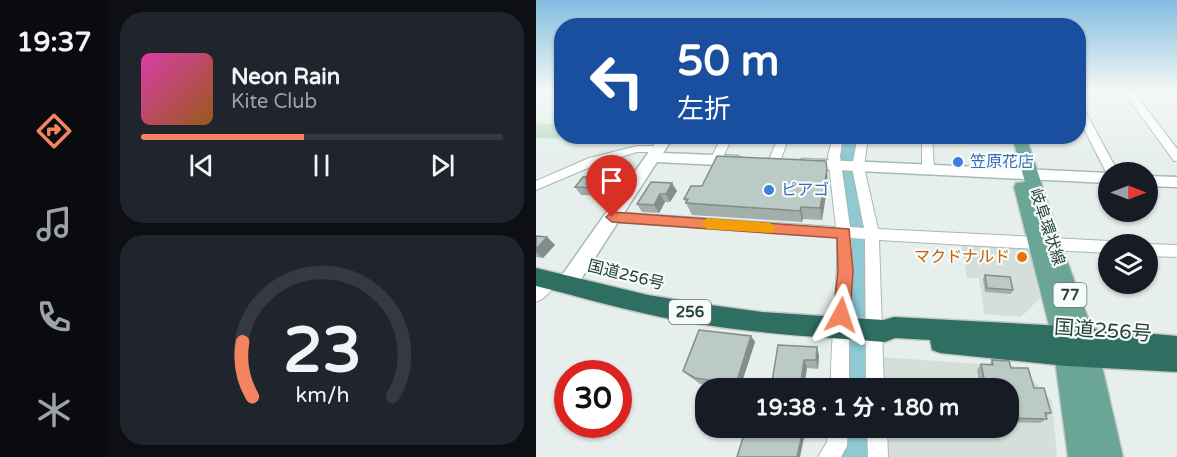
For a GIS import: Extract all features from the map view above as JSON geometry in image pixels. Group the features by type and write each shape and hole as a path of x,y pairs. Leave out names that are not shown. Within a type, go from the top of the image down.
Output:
{"highway":[{"name":"国道256号","path":"547,284 659,307 762,322 863,330 894,338 1087,347 1178,347"},
{"name":"国道256号","path":"1087,347 1178,360"}],"main road":[{"name":"岐阜環状線","path":"1011,144 1024,173 1044,243 1065,346 1082,457"},
{"name":"岐阜環状線","path":"1020,144 1024,173"},
{"name":"岐阜環状線","path":"1044,243 1087,347 1109,457"}],"street":[{"path":"1144,112 1178,158"},
{"path":"1086,122 1107,162"},
{"path":"547,284 612,217 662,144"},
{"path":"716,160 724,144"},
{"path":"763,162 778,144"},
{"path":"836,144 834,156 844,233 846,271 863,330 873,378"},
{"path":"843,378 863,330 872,233 856,167 861,144"},
{"path":"927,144 928,169"},
{"path":"536,186 593,161 637,149 716,160 1098,177"},
{"path":"1158,181 1178,182"},
{"path":"612,217 844,233 1098,246"},
{"path":"1158,250 1178,251"},
{"path":"828,457 837,446 837,438"},
{"path":"877,438 878,457"}],"shaded area":[{"path":"961,243 1028,247 1040,298 1021,317 984,314 979,278 967,278"},
{"path":"881,357 1021,367 1052,401 1057,457 884,457 883,438 1019,438 1019,378 882,378"}],"green space":[{"path":"539,123 554,124 554,139 536,138 536,125"}],"building":[{"name":"ピアゴ","path":"717,156 826,161 827,170 820,208 801,207 800,211 686,203 688,199 684,199 691,186 702,186"},
{"path":"583,177 608,178 600,188 575,187"},
{"path":"651,182 672,183 666,194 660,194 654,205 637,204"},
{"path":"536,236 547,237 536,249"},
{"path":"985,275 1010,277 1013,290 987,288"},
{"path":"699,330 751,336 738,378 695,378 683,371"},
{"path":"778,345 817,347 816,360 804,360 801,378 773,378"},
{"path":"992,360 1009,361 1011,368 1028,368 1034,388 1044,388 1051,413 1045,413 1047,419 1019,418 1019,378 984,378 981,364 993,365"},
{"path":"743,438 801,438 797,457 737,457"}],"waterway":[{"path":"848,144 846,175 855,234 858,378"},
{"path":"856,457 857,438"}],"slow traffic":[{"path":"707,224 770,228"}],"place":[{"name":"笠原花店","path":"958,162"},
{"name":"ピアゴ","path":"769,190"},
{"name":"マクドナルド","path":"1022,257"}],"route":[{"path":"612,217 844,233 846,271 841,315"}]}
